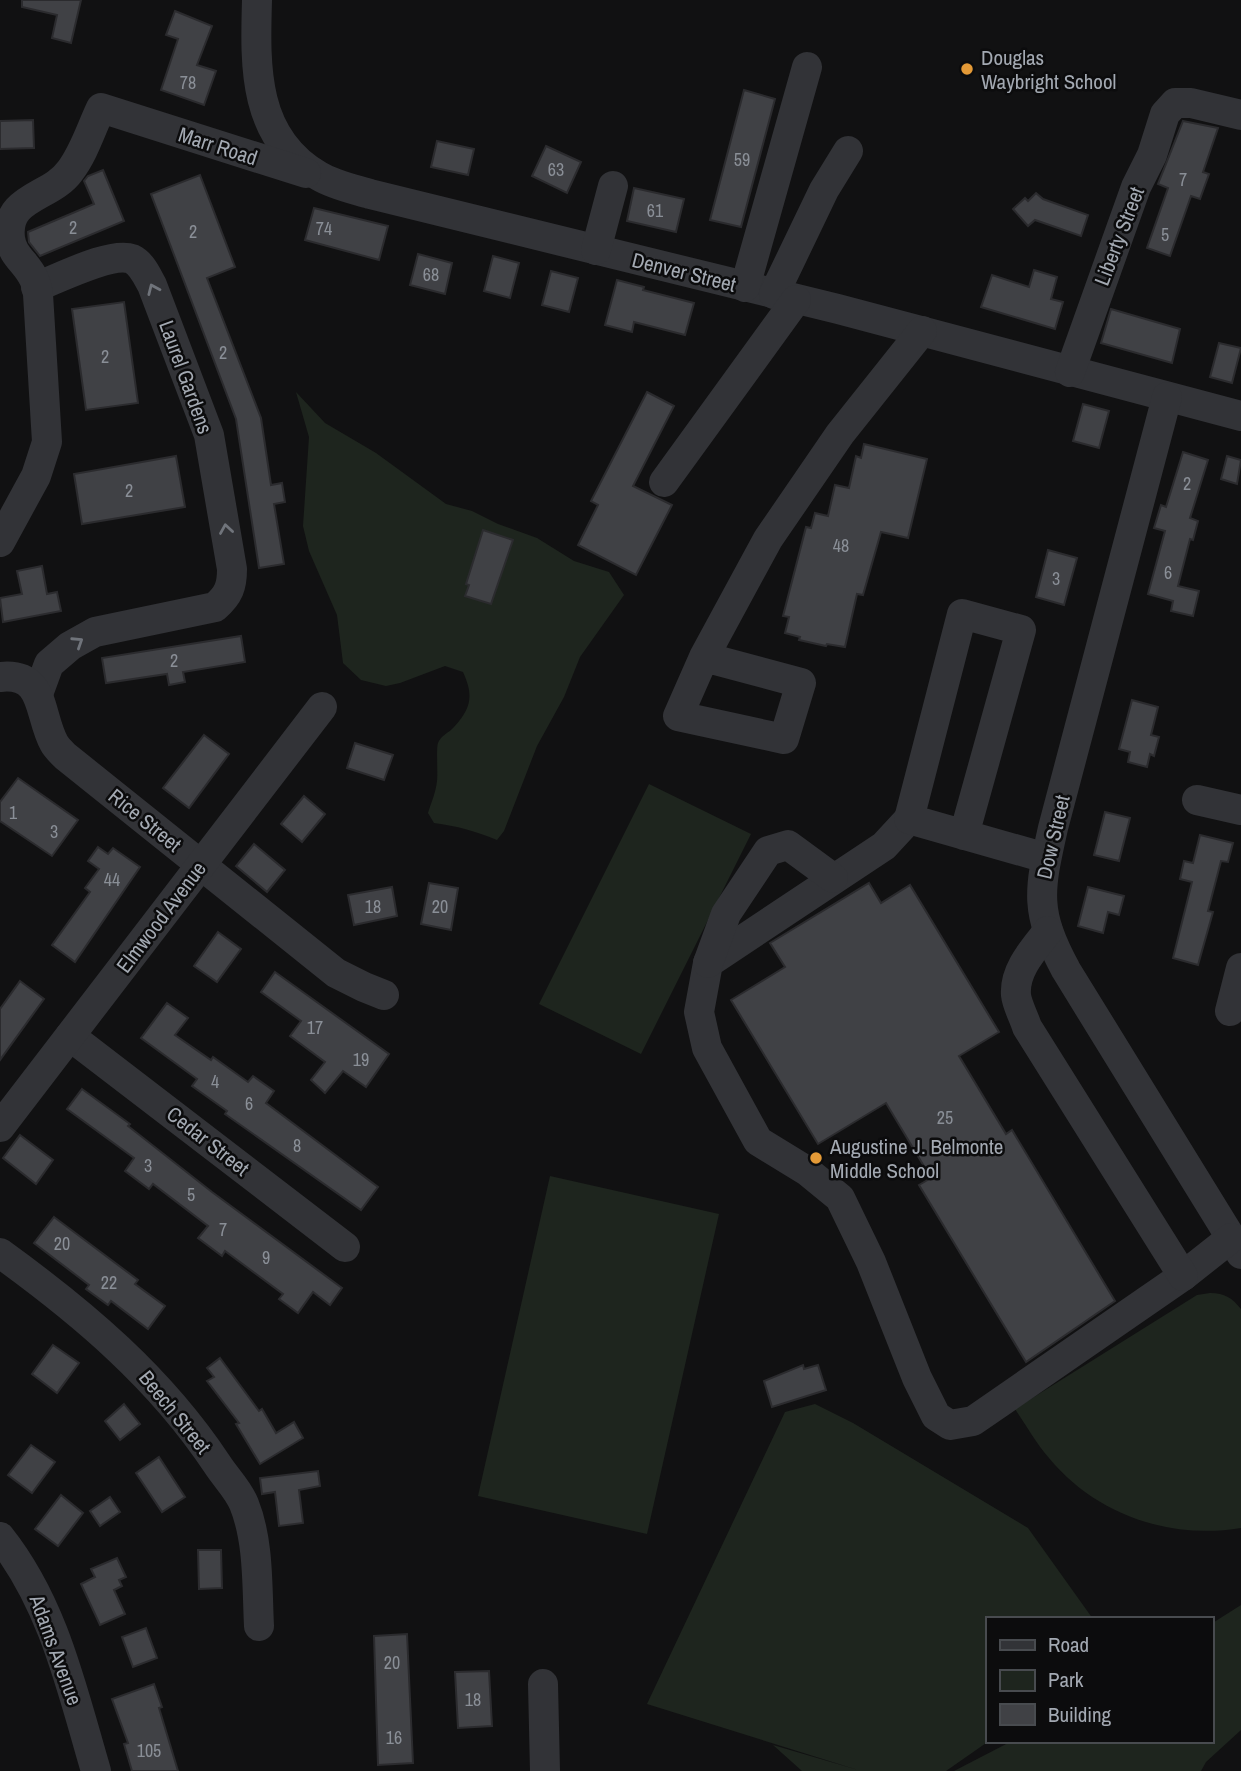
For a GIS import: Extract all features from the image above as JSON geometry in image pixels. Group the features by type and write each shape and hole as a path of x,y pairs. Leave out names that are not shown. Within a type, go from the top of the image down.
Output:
{"street":[{"name":"Denver Street","path":"257,0 257,73 265,111 286,150 302,165 321,177 370,194 922,331 1241,416"},
{"path":"745,287 807,67"},
{"name":"Liberty Street","path":"1070,372 1136,187 1152,155 1166,114 1175,103 1191,103 1241,115"},
{"name":"Marr Road","path":"5,238 16,208 43,194 68,175 101,108 336,183"},
{"path":"664,482 785,297 824,190 848,151"},
{"path":"596,250 613,186"},
{"path":"0,542 36,476 47,442 36,287 33,277 5,238"},
{"name":"Laurel Gardens","path":"36,287 104,260 119,257 139,264 152,285 209,435 232,569 232,585 226,598 215,607 95,632 71,646 49,664 38,694"},
{"path":"704,657 768,539 840,433 922,331"},
{"name":"Dow Street","path":"1167,397 1046,858 1041,899 1048,931 1066,970 1236,1246"},
{"path":"708,963 884,846 909,819 962,614 1021,630 964,835"},
{"path":"0,677 21,679 29,683 38,694"},
{"name":"Rice Street","path":"38,694 54,744 65,755 336,973 384,995"},
{"name":"Elmwood Avenue","path":"0,1127 323,707"},
{"path":"1197,800 1241,810"},
{"path":"909,819 1046,858"},
{"path":"833,878 788,845 768,851 726,914 708,963 699,1012 707,1048 758,1141 807,1171 840,1198 872,1262 917,1378 936,1416 950,1426 973,1421 1182,1276 1236,1246"},
{"path":"1048,931 1028,958 1018,978 1016,995 1027,1027 1182,1276"},
{"path":"1230,1011 1241,968"},
{"name":"Cedar Street","path":"71,1036 345,1247"},
{"name":"Beech Street","path":"0,1253 60,1297 130,1359 185,1418 239,1493 251,1535 259,1626"},
{"name":"Adams Avenue","path":"0,1537 25,1573 47,1616 96,1771"},
{"path":"543,1684 545,1771"}],"green space":[{"path":"296,392 325,423 376,453 446,504 472,511 537,538 574,561 609,572 624,595 580,657 564,697 537,746 504,831 497,840 466,829 434,823 428,813 436,785 438,743 460,720 469,701 469,688 463,672 445,666 386,686 361,680 343,663 337,615 309,551 303,526 309,437"},
{"path":"649,784 751,834 641,1054 539,1004"},
{"path":"550,1176 719,1214 647,1534 478,1496"},
{"path":"1210,1293 1228,1297 1241,1309 1241,1528 1187,1530 1135,1518 1088,1494 1049,1458 1015,1409 1197,1295"},
{"path":"815,1404 853,1423 1028,1528 1092,1617 986,1617 986,1743 946,1771 802,1771 773,1745 858,1770 647,1704 785,1412"},
{"path":"1241,1605 1241,1730 1206,1762 1201,1771 954,1771 1008,1743 1213,1743 1213,1623"}],"building":[{"path":"22,0 81,0 71,43 52,38 57,15 22,7"},
{"path":"175,11 212,26 197,65 216,71 204,105 161,90 178,39 166,35"},
{"path":"744,90 775,99 741,227 710,220"},
{"path":"33,120 34,148 0,149 0,121"},
{"path":"1183,121 1218,128 1203,172 1209,174 1200,199 1191,196 1170,256 1147,248 1168,188 1158,184"},
{"path":"437,141 474,149 468,175 431,167"},
{"path":"546,146 581,162 567,193 532,176"},
{"path":"103,170 124,221 40,256 29,242 28,232 94,204 84,181 88,176"},
{"path":"200,175 235,267 207,278 261,418 271,485 282,483 285,502 274,504 284,564 259,568 236,419 151,194"},
{"path":"634,188 684,199 676,232 627,221"},
{"path":"1036,193 1043,199 1088,215 1081,236 1035,220 1028,226 1013,209 1025,198 1028,201"},
{"path":"314,208 388,226 379,260 305,240"},
{"path":"418,254 452,263 445,294 410,285"},
{"path":"493,256 519,263 510,298 484,291"},
{"path":"1034,270 1057,277 1051,299 1063,302 1055,329 981,307 992,275 1029,287"},
{"path":"551,271 578,278 569,312 542,305"},
{"path":"617,280 644,287 643,290 694,303 685,335 634,322 632,332 605,325"},
{"path":"124,302 138,403 86,410 72,309"},
{"path":"1111,309 1180,329 1172,363 1101,343"},
{"path":"1219,343 1241,348 1232,383 1210,377"},
{"path":"647,392 674,406 633,486 672,505 636,575 578,545 598,505 591,501"},
{"path":"1083,404 1109,411 1099,448 1073,441"},
{"path":"864,444 927,459 908,538 881,532 863,595 857,594 845,647 799,640 800,637 785,633 789,617 783,616 806,527 811,528 815,513 828,516 835,485 849,488 856,456 861,458"},
{"path":"1183,452 1208,460 1190,518 1198,521 1193,540 1190,539 1178,586 1199,591 1193,616 1171,611 1173,601 1148,594 1165,531 1154,528 1161,505 1166,507"},
{"path":"176,456 185,507 82,524 74,474"},
{"path":"1227,456 1241,460 1237,484 1221,479"},
{"path":"483,530 513,540 491,604 465,596 469,585 466,584"},
{"path":"1048,550 1077,558 1064,605 1036,597"},
{"path":"42,566 47,594 57,592 61,611 3,622 0,598 22,594 17,571"},
{"path":"241,636 245,662 183,672 185,682 169,685 167,674 106,683 102,658"},
{"path":"1132,700 1158,707 1151,735 1159,737 1154,756 1150,754 1147,767 1128,762 1130,752 1119,749"},
{"path":"204,735 229,754 189,808 163,788"},
{"path":"355,743 393,755 384,780 347,768"},
{"path":"18,778 78,820 52,856 0,821 0,802"},
{"path":"304,796 325,814 302,842 281,824"},
{"path":"1105,812 1130,818 1119,861 1094,855"},
{"path":"1200,835 1233,843 1228,862 1221,861 1208,911 1213,912 1198,965 1173,958 1192,882 1180,879 1184,861 1193,863"},
{"path":"254,844 285,870 267,892 236,866"},
{"path":"98,847 108,854 113,848 140,867 75,962 52,945 90,892 85,888 99,869 88,861"},
{"path":"429,883 458,888 451,930 421,924"},
{"path":"869,883 881,903 910,885 999,1032 959,1056 1006,1134 1012,1130 1115,1301 1026,1362 919,1185 931,1178 886,1103 818,1144 731,1000 785,967 770,943"},
{"path":"392,887 397,916 354,925 348,895"},
{"path":"1088,887 1124,896 1119,915 1108,912 1103,933 1078,926"},
{"path":"218,932 241,949 217,982 194,966"},
{"path":"275,972 389,1054 366,1087 343,1071 325,1093 311,1080 325,1062 290,1036 301,1021 261,992"},
{"path":"20,981 44,999 0,1060 0,1009"},
{"path":"167,1003 188,1018 175,1035 248,1082 253,1076 274,1091 266,1103 378,1187 361,1210 225,1114 227,1111 192,1086 197,1079 141,1038"},
{"path":"82,1089 130,1124 128,1126 212,1192 342,1288 330,1305 313,1292 298,1313 279,1299 283,1294 225,1251 222,1256 198,1238 208,1226 153,1184 149,1189 125,1171 134,1158 67,1109"},
{"path":"20,1135 53,1160 36,1184 3,1158"},
{"path":"54,1217 138,1280 135,1284 165,1306 148,1329 111,1301 108,1305 86,1289 89,1285 34,1243"},
{"path":"53,1345 79,1363 57,1393 32,1374"},
{"path":"220,1358 259,1411 262,1409 276,1433 294,1422 303,1438 260,1464 236,1424 239,1423 207,1381 214,1377 207,1368"},
{"path":"803,1365 804,1369 818,1365 826,1390 772,1407 764,1381"},
{"path":"124,1404 140,1424 120,1440 105,1421"},
{"path":"31,1445 55,1462 32,1493 8,1475"},
{"path":"159,1457 185,1497 162,1512 136,1473"},
{"path":"318,1471 320,1486 299,1490 303,1523 279,1526 275,1492 262,1494 260,1478"},
{"path":"61,1495 83,1513 58,1546 35,1529"},
{"path":"110,1497 120,1512 100,1526 90,1511"},
{"path":"198,1550 221,1550 222,1588 199,1589"},
{"path":"117,1558 126,1577 119,1580 122,1586 114,1590 125,1614 100,1625 81,1584 95,1577 91,1569"},
{"path":"146,1628 157,1658 133,1667 122,1637"},
{"path":"407,1634 413,1763 378,1765 374,1636"},
{"path":"489,1671 492,1726 458,1728 455,1672"},
{"path":"154,1684 178,1771 132,1771 124,1744 128,1743 112,1699"}],"place":[{"name":"Douglas Waybright School","path":"967,69"},
{"name":"Augustine J. Belmonte Middle School","path":"816,1158"}]}
